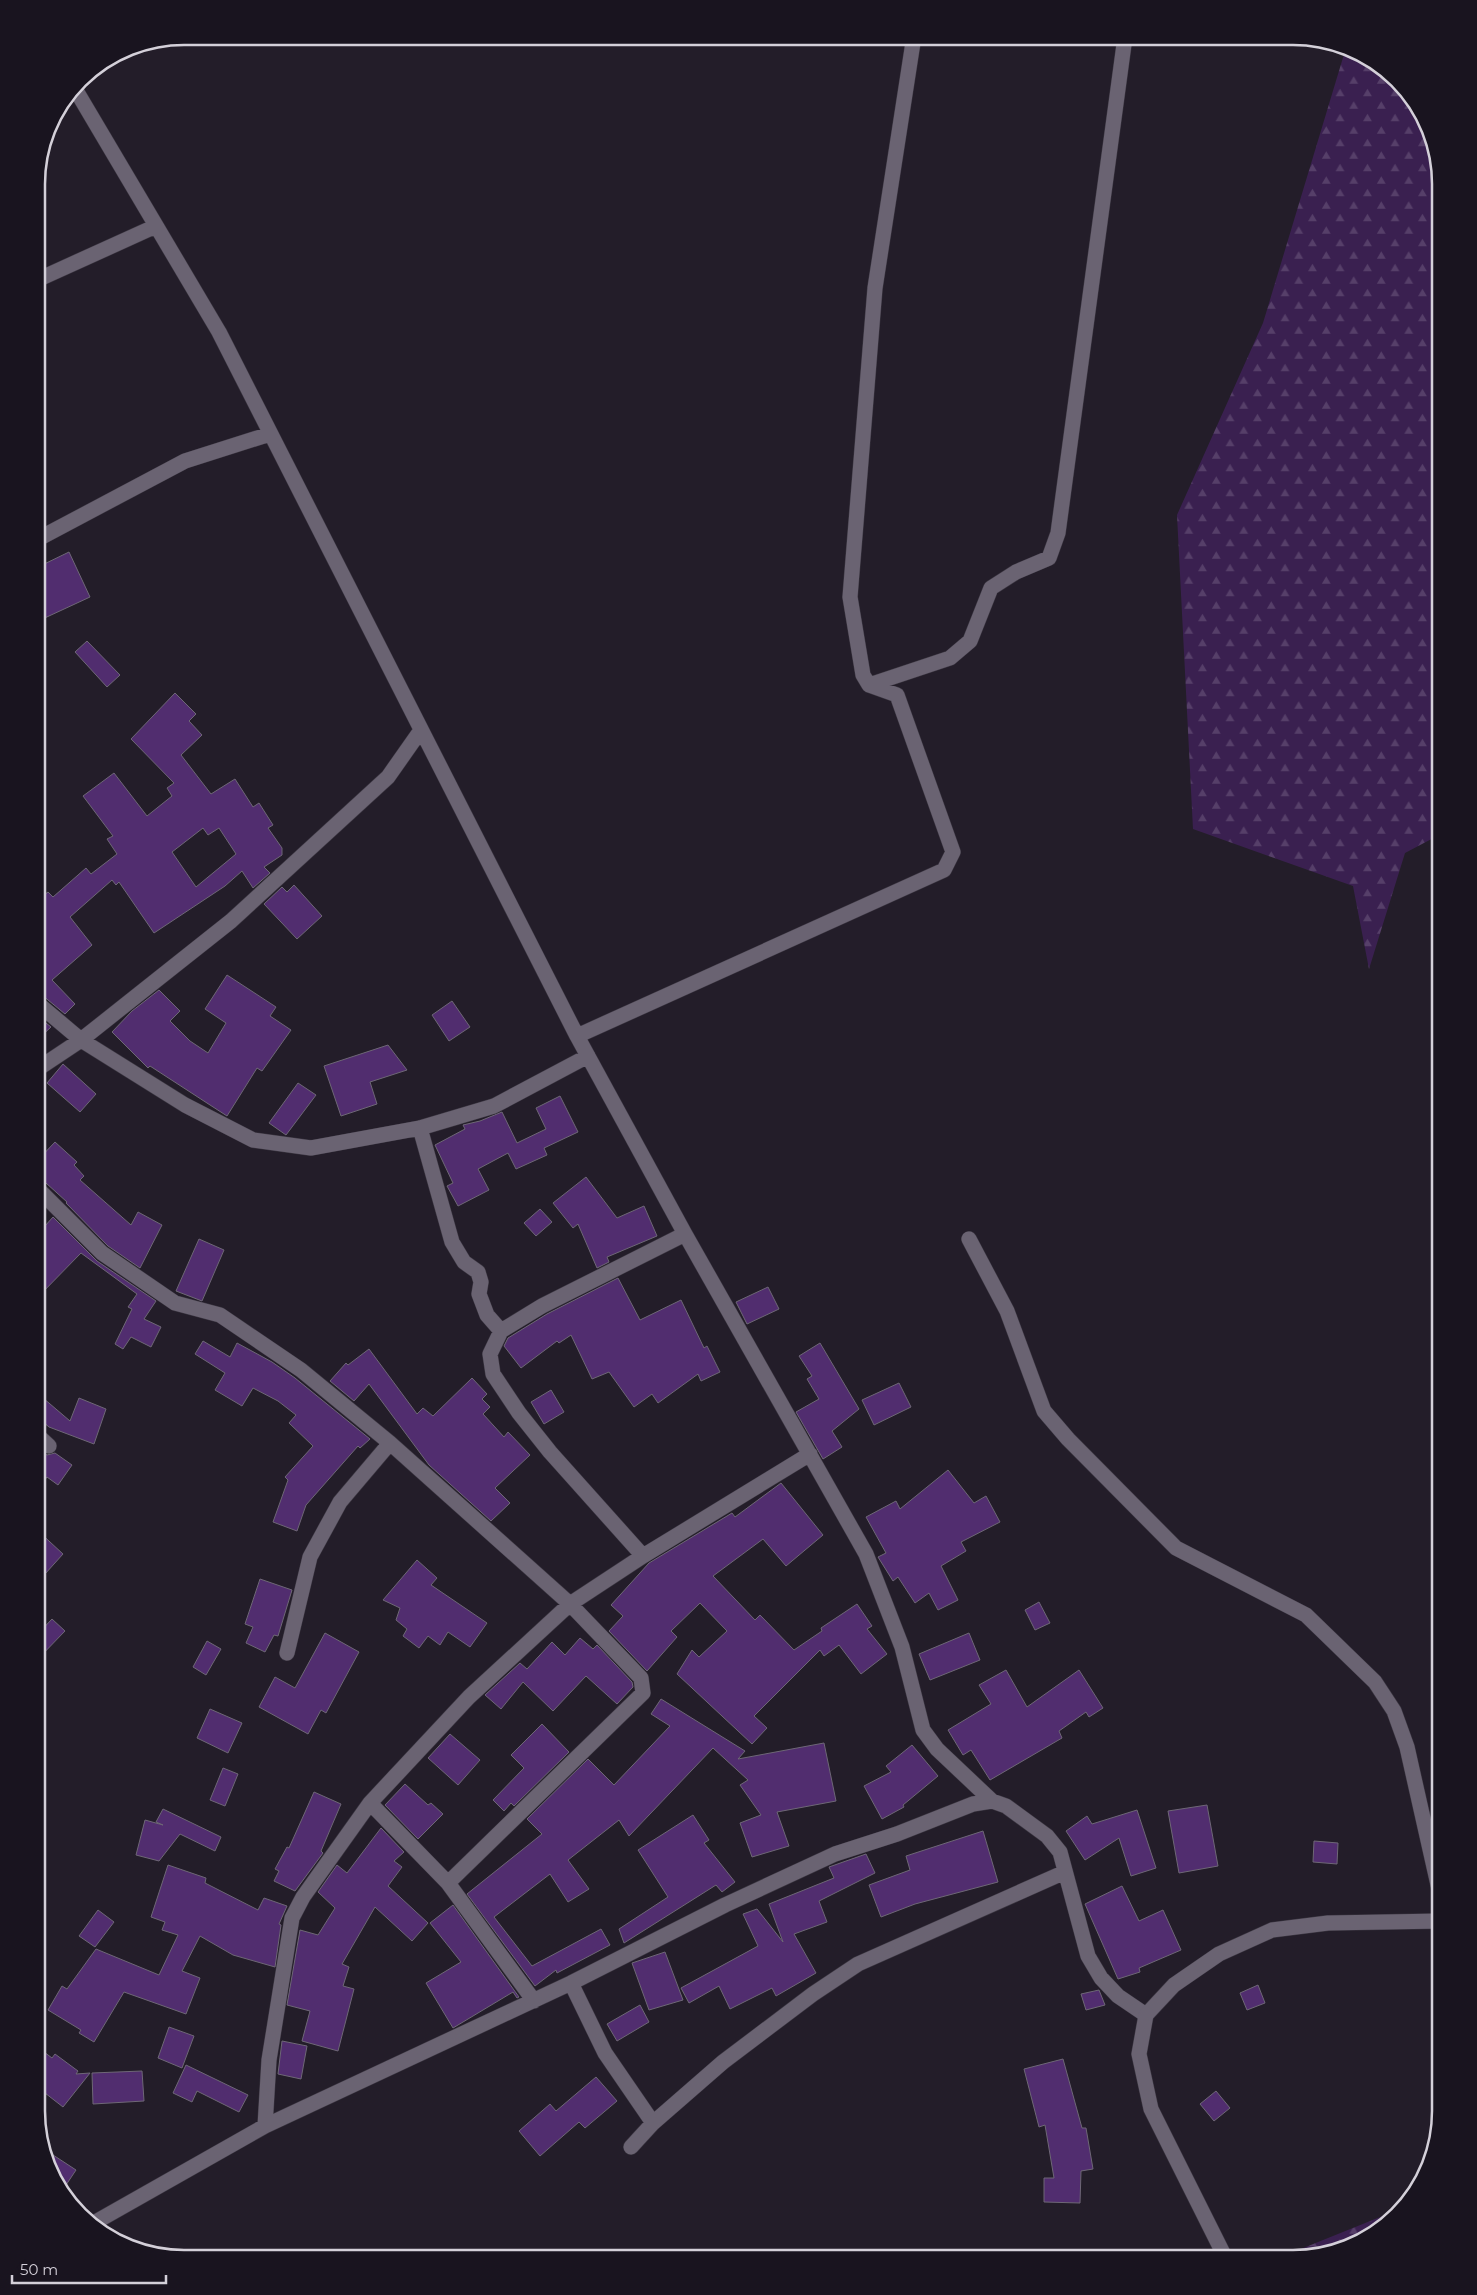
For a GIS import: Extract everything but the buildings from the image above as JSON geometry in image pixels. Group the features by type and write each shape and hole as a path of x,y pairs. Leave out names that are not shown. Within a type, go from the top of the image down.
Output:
{"street":[{"path":"577,1036 944,870 953,852 897,695 869,685 863,675 850,597 875,288 913,45"},
{"path":"869,685 950,658 970,641 991,588 1016,572 1049,558 1058,533 1124,45"},
{"path":"78,94 219,332 577,1036 684,1234 866,1554 902,1646 924,1730 937,1749 992,1801 1006,1806 1048,1836 1060,1852 1088,1956 1101,1978 1118,1996 1146,2015"},
{"path":"45,276 156,226"},
{"path":"45,535 185,462 270,434"},
{"path":"45,1064 81,1040 231,921 388,777 421,730"},
{"path":"45,1010 81,1040 185,1105 253,1140 311,1148 420,1128 494,1106 588,1056"},
{"path":"420,1128 452,1242 464,1262 478,1272 481,1282 479,1294 487,1315 501,1332"},
{"path":"45,1196 102,1253 175,1303 220,1315 301,1370 390,1443 570,1604 641,1678 643,1693 448,1883"},
{"path":"643,1556 550,1452 519,1413 493,1374 490,1354 501,1332 542,1306 684,1234"},
{"path":"970,1239 1007,1311 1044,1411 1068,1439 1176,1548 1306,1615 1375,1682 1394,1711 1407,1747 1432,1858"},
{"path":"45,1443 48,1446"},
{"path":"287,1653 310,1558 340,1502 390,1443"},
{"path":"265,2126 270,2060 292,1918 303,1897 370,1803 469,1697 570,1604 643,1556 810,1454"},
{"path":"98,2220 265,2126 571,1983 724,1905 835,1854 897,1834 973,1804 992,1801"},
{"path":"370,1803 448,1883 534,2000"},
{"path":"631,2148 653,2123 722,2062 813,1994 858,1964 1065,1872"},
{"path":"1221,2250 1151,2110 1140,2054 1146,2015 1174,1985 1220,1954 1272,1930 1328,1923 1432,1920"},
{"path":"571,1983 605,2053 653,2123"}],"green space":[{"path":"1344,54 1355,59 1385,79 1403,99 1413,114 1427,148 1432,184 1432,839 1405,853 1369,969 1353,886 1193,829 1177,515 1263,323"},
{"path":"1384,2215 1363,2231 1346,2239 1329,2245 1299,2250"}]}
